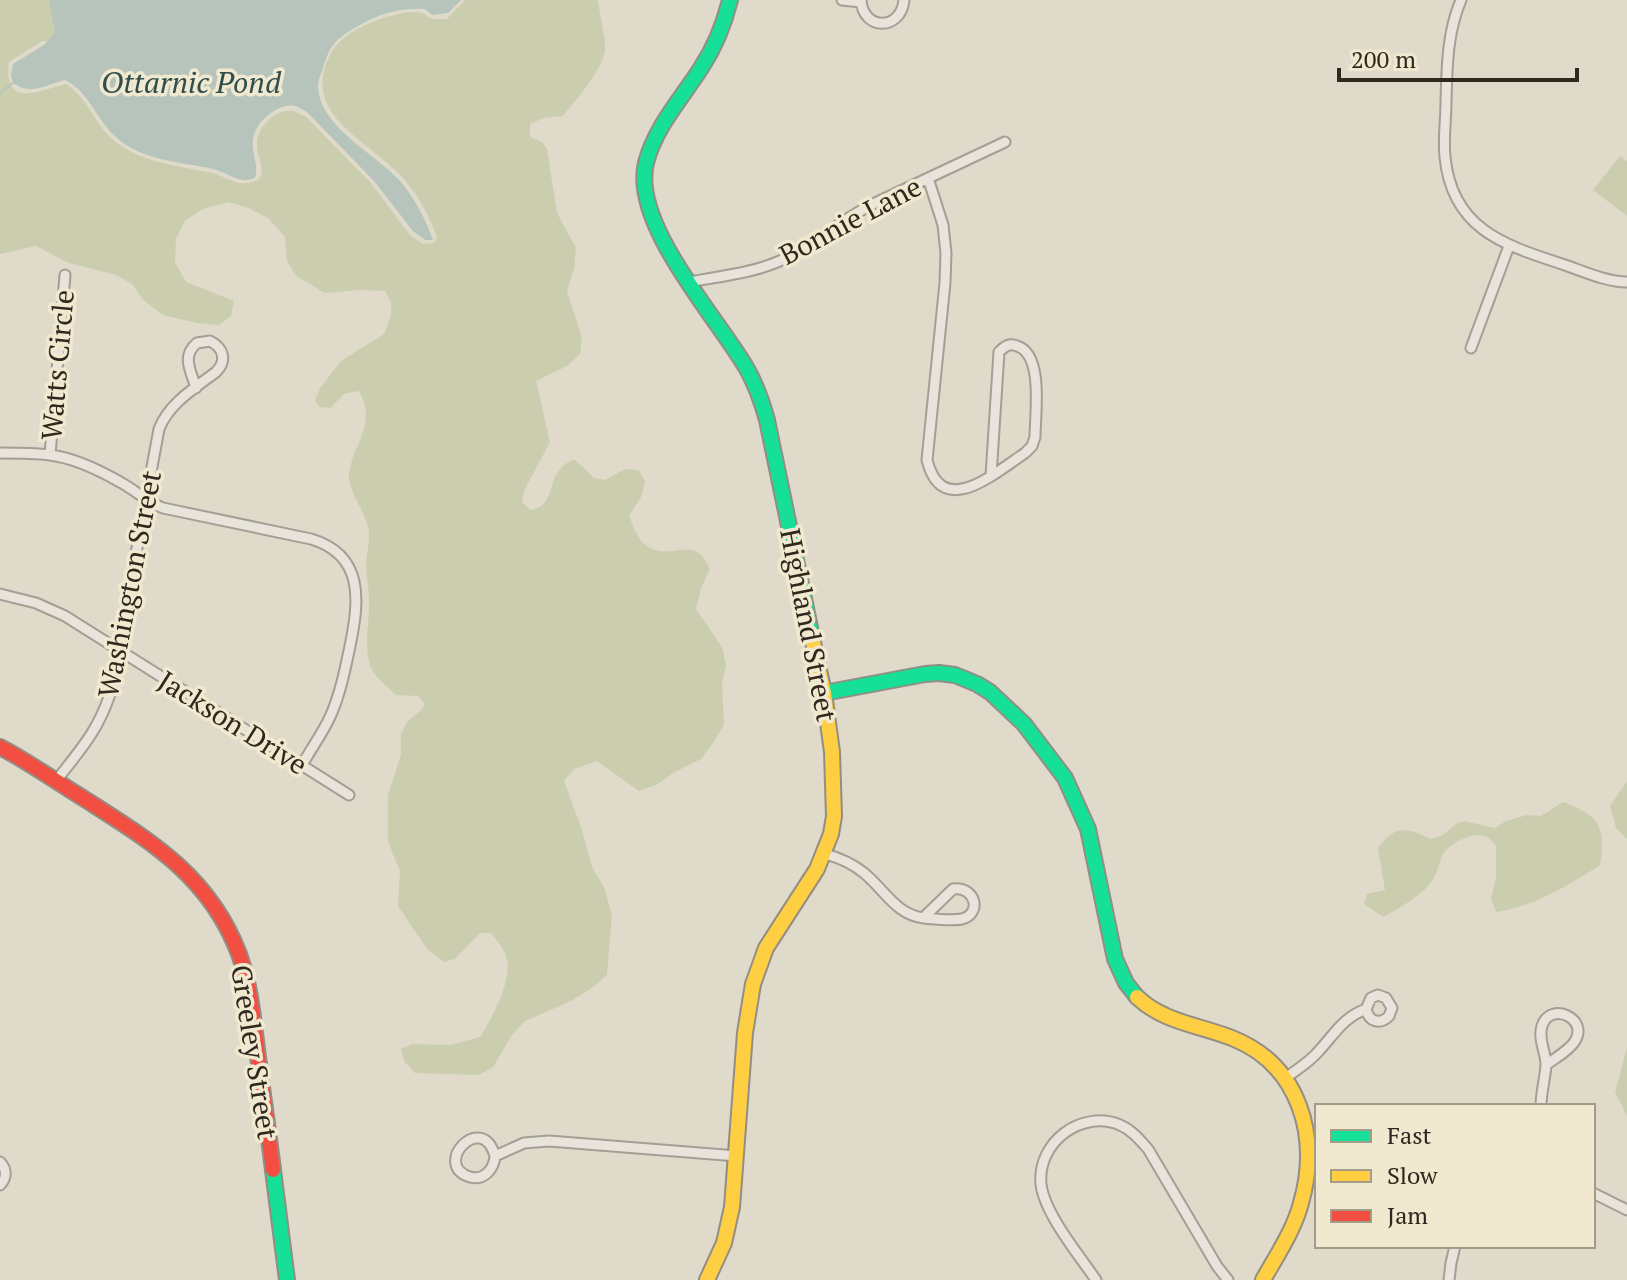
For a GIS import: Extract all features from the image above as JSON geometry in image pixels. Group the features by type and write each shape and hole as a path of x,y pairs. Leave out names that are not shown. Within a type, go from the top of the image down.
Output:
{"street":[{"name":"Highland Street","path":"707,1280 729,1226 745,1033 753,984 766,948 808,886 825,854 834,807 832,752 824,693 765,411 746,368 668,247 651,214 644,181 645,168 656,140 711,53 730,0"},
{"path":"842,0 861,1 868,18 884,23 899,16 904,0"},
{"path":"1461,0 1448,44 1445,157 1454,192 1469,216 1489,235 1509,246 1603,278 1627,282"},
{"name":"Bonnie Lane","path":"690,282 778,262 856,212 1005,142"},
{"path":"928,178 943,225 946,263 927,460 936,482 950,490 975,486 991,476 1025,453 1032,446 1035,437 1036,374 1033,363 1019,346 1010,345 999,352 991,476"},
{"path":"1471,348 1509,246"},
{"name":"Watts Circle","path":"50,455 65,275"},
{"name":"Washington Street","path":"56,781 96,729 110,694 162,421 174,406 216,372 222,366 222,353 210,341 197,343 188,353 187,361 196,388"},
{"path":"0,453 50,455 90,467 163,508 294,535 327,545 339,554 351,571 356,586 357,603 346,666 329,720 302,765"},
{"name":"Jackson Drive","path":"0,594 36,603 65,616 349,795"},
{"path":"824,693 925,674 939,673 966,679 990,692 1024,724 1065,778 1088,829 1115,959 1133,995 1173,1020 1252,1047 1286,1078 1303,1112 1312,1178 1286,1240 1263,1280"},
{"name":"Greeley Street","path":"0,747 33,764 165,853 206,891 226,922 246,974 256,1030 287,1280"},
{"path":"825,854 852,864 899,908 916,916 923,918 963,919 971,913 973,898 963,889 953,889 923,918"},
{"path":"1286,1078 1313,1057 1340,1024 1366,1009"},
{"path":"1541,1104 1546,1065 1541,1029 1551,1015 1563,1013 1573,1019 1577,1036 1570,1046 1546,1065"},
{"path":"1096,1280 1053,1216 1042,1192 1041,1175 1047,1152 1063,1133 1087,1122 1105,1121 1127,1129 1148,1149 1228,1280"},
{"path":"473,1139 490,1144 495,1156 492,1169 475,1178 463,1173 456,1162 462,1144 473,1139"},
{"path":"495,1156 524,1143 549,1141 737,1156"},
{"path":"0,1162 6,1174 0,1185"},
{"path":"1595,1194 1627,1210"},
{"path":"1449,1280 1455,1248"}],"green space":[{"path":"0,0 51,0 60,28 55,42 42,41 9,62 12,87 18,92 35,92 66,84 79,95 109,136 132,152 158,162 243,183 259,180 262,169 257,142 265,124 281,112 294,111 305,116 371,183 410,235 423,244 435,243 437,237 414,192 389,164 357,138 330,110 324,93 323,75 337,44 356,30 402,13 417,12 434,19 447,19 465,0 598,0 605,47 599,68 563,116 544,118 530,124 530,137 542,142 547,149 557,213 576,248 567,291 582,338 580,354 567,366 536,381 550,442 524,491 522,502 531,510 544,504 557,473 574,459 594,478 605,480 625,469 639,470 645,482 641,497 629,516 639,538 659,551 698,552 710,569 696,609 722,647 726,665 722,683 724,725 701,759 658,784 639,791 597,761 574,769 564,781 592,867 604,887 612,915 607,975 571,1001 525,1021 512,1035 493,1067 479,1075 415,1073 404,1061 401,1049 412,1044 450,1045 480,1037 504,989 507,960 491,933 480,933 455,959 444,962 427,949 398,906 400,871 388,842 388,795 401,754 401,734 407,722 425,704 418,696 396,695 376,675 369,660 366,563 369,531 349,480 351,463 365,424 364,403 359,391 344,394 330,408 319,407 315,400 320,388 341,361 384,334 391,316 391,302 385,291 325,293 296,276 287,261 285,237 268,218 229,202 203,209 185,221 176,239 175,262 186,282 234,301 231,316 219,325 163,315 143,300 132,284 116,275 69,263 36,246 0,254"},
{"path":"1620,156 1627,161 1627,216 1593,190"},
{"path":"1627,781 1627,839 1616,828 1610,806"},
{"path":"1563,802 1585,812 1598,824 1602,841 1600,865 1550,894 1496,912 1491,899 1496,878 1496,846 1487,837 1476,835 1460,840 1446,850 1429,885 1418,896 1383,917 1364,904 1367,894 1385,890 1378,848 1395,832 1414,832 1430,839 1443,835 1464,821 1495,828 1527,815 1541,816"},
{"path":"1627,1048 1627,1116 1615,1092"}],"water":[{"name":"Ottarnic Pond","path":"49,0 461,0 448,13 432,15 425,9 403,10 383,14 354,28 340,37 331,49 318,84 321,101 328,114 350,139 400,181 419,209 433,240 425,240 413,231 374,181 307,112 296,106 281,107 262,121 254,133 255,178 244,180 213,169 158,158 132,148 110,131 85,96 65,80 32,89 13,83 13,64 44,45 55,33"}],"waterway":[{"path":"0,93 13,83"}],"traffic: fast":[{"path":"730,0 711,52 670,113 650,150 645,187 651,214 663,241 747,369 758,394 767,420 813,642"},
{"path":"824,693 925,674 955,675 990,692 1024,724 1065,778 1088,829 1115,959 1126,983 1137,997"},
{"path":"273,1170 287,1280"}],"traffic: slow":[{"path":"707,1280 724,1243 732,1207 745,1033 753,984 766,948 817,869 831,834 834,816 832,752 813,642"},
{"path":"1137,997 1170,1018 1232,1038 1255,1050 1274,1066 1289,1085 1299,1106 1308,1153 1301,1203 1285,1242 1263,1280"}],"traffic: jam":[{"path":"0,747 154,845 175,862 211,902 226,926 246,977 273,1170"}]}
